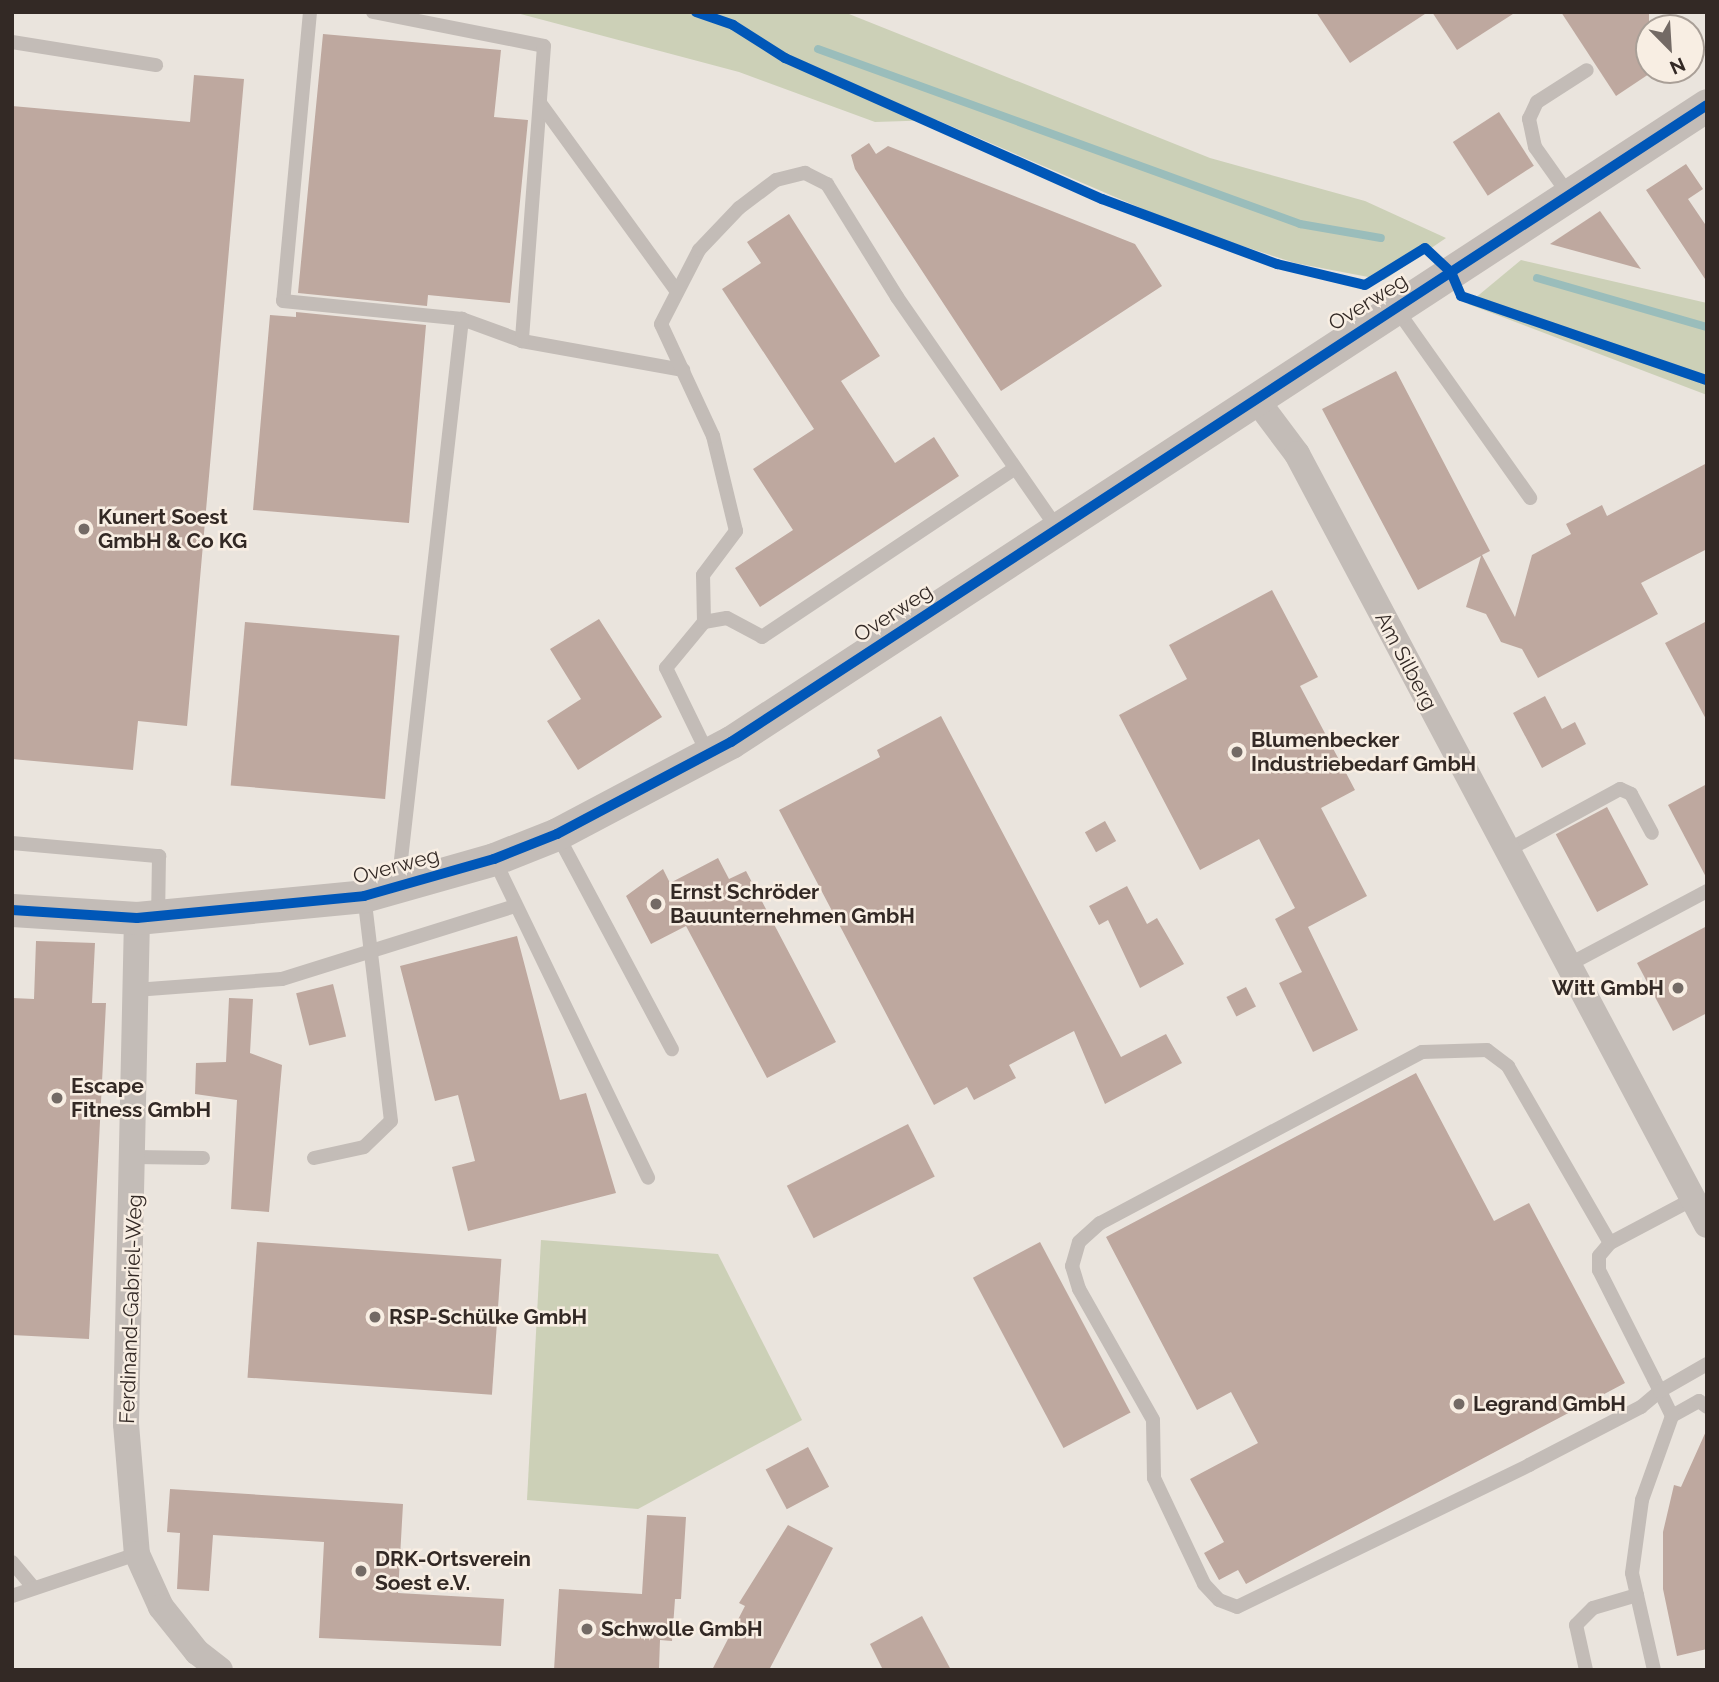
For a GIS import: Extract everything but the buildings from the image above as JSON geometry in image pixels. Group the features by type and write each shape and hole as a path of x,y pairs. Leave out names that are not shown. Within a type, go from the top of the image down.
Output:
{"street":[{"name":"Overweg","path":"12,910 148,918 364,896 494,859 557,834 708,754 1707,105"},
{"name":"Am Silberg","path":"1255,398 1297,454 1566,966 1707,1224"},
{"name":"Ferdinand-Gabriel-Weg","path":"148,918 135,990 135,1157 126,1424 137,1554 161,1607 205,1665"}],"lane":[{"path":"310,12 283,301 461,319 522,341 683,370"},
{"path":"373,12 544,46 522,341"},
{"path":"12,43 156,65"},
{"path":"1569,195 1535,147 1529,119 1538,102 1587,70"},
{"path":"540,103 676,290"},
{"path":"704,622 703,575 736,531 713,436 662,324 676,290 699,250 739,208 776,180 805,173 828,184 897,297 1057,528"},
{"path":"1394,306 1530,498"},
{"path":"398,886 461,319"},
{"path":"708,754 666,668 704,622 727,618 762,637 1016,468"},
{"path":"1506,851 1620,789 1631,793 1652,833"},
{"path":"557,834 672,1049"},
{"path":"12,843 159,856 148,918"},
{"path":"494,859 648,1178"},
{"path":"1566,966 1707,891"},
{"path":"314,1158 364,1147 391,1121 364,896"},
{"path":"135,990 282,979 516,906"},
{"path":"1610,1243 1508,1066 1487,1049 1455,1047 1422,1052 1100,1223 1079,1242 1072,1266 1079,1290 1153,1420 1154,1478 1204,1584 1219,1600 1237,1607 1530,1465 1642,1407 1660,1391 1707,1364"},
{"path":"135,1157 202,1158"},
{"path":"1654,1670 1632,1573 1642,1500 1672,1416 1599,1269 1599,1256 1610,1243 1693,1199"},
{"path":"1672,1416 1704,1402"},
{"path":"12,1596 137,1554"},
{"path":"12,1562 33,1587"},
{"path":"1586,1670 1576,1625 1593,1608 1637,1595"}],"green space":[{"path":"513,12 844,12 1210,158 1365,201 1446,238 1384,280 1295,263 1187,228 937,120 875,122 739,72"},
{"path":"1521,260 1707,303 1707,395 1468,304"},
{"path":"541,1240 718,1254 802,1420 638,1509 527,1500"}],"waterway":[{"path":"818,49 1300,224 1381,238"},
{"path":"1537,278 1707,327"}],"cycle path":[{"path":"696,12 733,25 785,58 1102,199 1277,264 1365,285 1425,248 1451,272 1461,296 1707,380"},
{"path":"12,910 137,918 364,896 494,859 557,834 731,742 1707,105"}],"place":[{"name":"Kunert Soest GmbH & Co KG","path":"84,529"},
{"name":"Blumenbecker Industriebedarf GmbH","path":"1237,752"},
{"name":"Ernst Schröder Bauunternehmen GmbH","path":"656,904"},
{"name":"Witt GmbH","path":"1678,988"},
{"name":"Escape Fitness GmbH","path":"57,1098"},
{"name":"RSP-Schülke GmbH","path":"375,1317"},
{"name":"Legrand GmbH","path":"1459,1404"},
{"name":"DRK-Ortsverein Soest e.V.","path":"361,1571"},
{"name":"Schwolle GmbH","path":"587,1629"}]}
